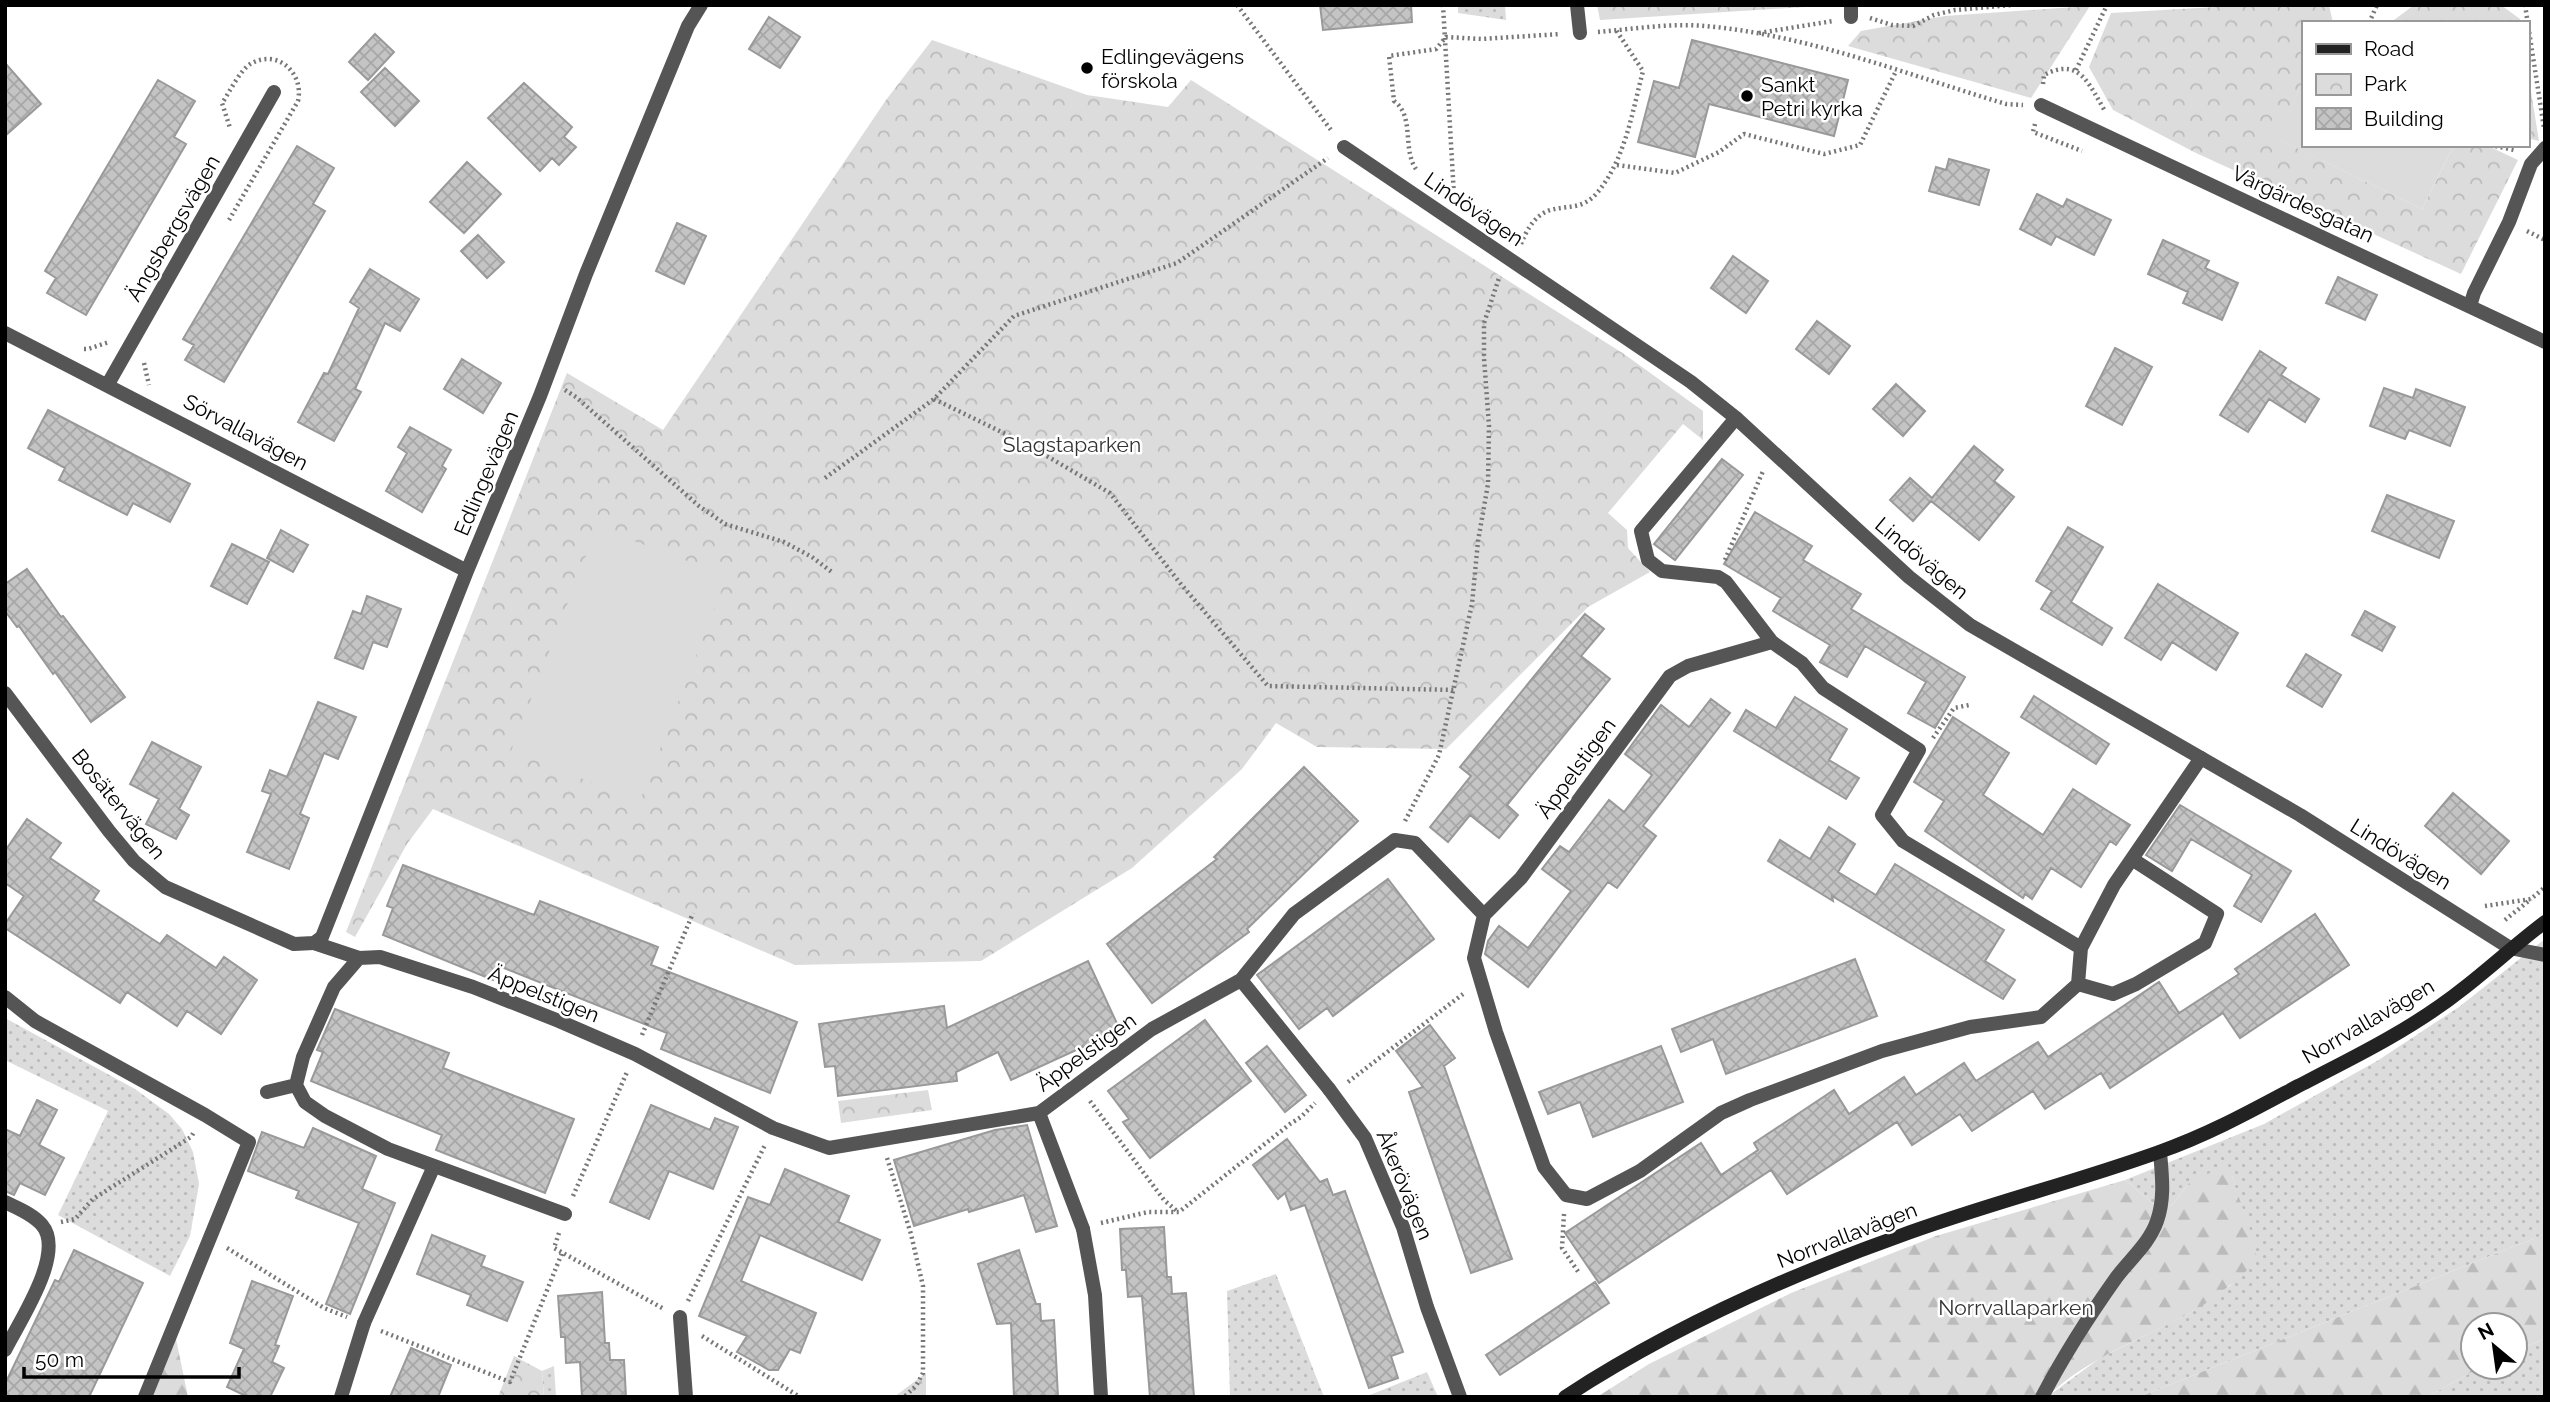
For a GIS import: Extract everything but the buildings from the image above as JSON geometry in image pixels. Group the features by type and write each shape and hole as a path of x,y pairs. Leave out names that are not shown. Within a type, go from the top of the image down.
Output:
{"street":[{"name":"Edlingevägen","path":"308,944 322,937 332,916 586,274 688,26 701,5"},
{"path":"1577,5 1580,33"},
{"name":"Ängsbergsvägen","path":"108,384 274,92"},
{"name":"Vårgärdesgatan","path":"2042,105 2545,342"},
{"name":"Lindövägen","path":"1344,147 1657,357 1736,418 1909,577 1970,625 2300,815 2510,948"},
{"path":"2470,306 2531,164 2545,148"},
{"name":"Sörvallavägen","path":"5,332 467,571"},
{"path":"1736,418 1641,531 1648,560 1662,571 1718,577 1726,582 1772,642 1802,663 1823,688 1919,750 1882,815 1903,841 2081,948"},
{"name":"Äppelstigen","path":"1484,915 1521,878 1670,676 1688,666 1772,642"},
{"name":"Bosätervägen","path":"5,694 109,831 148,875 165,887 294,944 308,944"},
{"path":"1395,840 1415,843 1484,915 1474,958 1496,1032 1544,1167 1566,1195 1587,1199 1640,1171 1721,1113 1750,1100 1882,1051 1970,1027 2041,1017 2078,984 2081,948 2114,885 2201,758"},
{"name":"Äppelstigen","path":"308,944 359,958 380,957 473,987 635,1054 773,1128 830,1148 1039,1113 1152,1029 1241,980 1294,915 1395,840"},
{"path":"2078,984 2113,994 2136,984 2205,943 2217,914 2132,859"},
{"name":"Norrvallavägen","path":"1565,1397 1658,1343 1793,1277 1898,1236 2160,1152 2215,1129 2374,1046 2463,989 2545,922"},
{"path":"2510,948 2545,955"},
{"path":"359,958 334,987 303,1057 296,1084 305,1102 324,1116 388,1149 565,1214"},
{"name":"Åkerövägen","path":"1241,980 1365,1138 1403,1227 1427,1307 1460,1397"},
{"path":"5,998 35,1021 249,1142 145,1397"},
{"path":"267,1092 296,1084"},
{"path":"1039,1113 1083,1229 1096,1295 1101,1397"},
{"path":"2042,1397 2066,1353 2117,1277 2151,1236 2162,1205 2160,1152"},
{"path":"341,1397 365,1323 434,1166"},
{"path":"5,1202 43,1226 49,1240 48,1257 42,1276 5,1350"},
{"path":"680,1317 687,1397"}],"path":[{"path":"825,478 934,399 1014,316 1177,262 1344,147 1237,5"},
{"path":"1443,5 1455,190 1453,199 1444,194"},
{"path":"1755,34 1851,11 1892,25 1913,26 1934,15 1955,10 2011,5"},
{"path":"2076,70 2106,5"},
{"path":"2370,21 2377,5"},
{"path":"1446,37 1481,39 1703,26 1804,44 2006,104 2042,105"},
{"path":"1395,840 1439,755 1472,604 1478,541 1488,484 1489,426 1484,323 1499,278 1521,244 1527,229 1540,214 1590,199 1617,165 1643,72 1616,30"},
{"path":"2529,30 2545,132"},
{"path":"1422,177 1411,161 1407,127 1401,106 1394,101 1389,56 1436,49 1446,37"},
{"path":"226,224 298,101 301,90 294,74 279,60 267,57 248,64 222,103 234,138"},
{"path":"1617,165 1675,173 1719,152 1744,135 1824,154 1860,145 1896,71"},
{"path":"1510,236 1532,251"},
{"path":"75,347 88,349 111,341"},
{"path":"144,360 150,386"},
{"path":"546,379 576,397 699,506 725,524 784,542 812,557 833,573"},
{"path":"934,399 1028,445 1110,493 1180,583 1268,686 1455,690"},
{"path":"1718,577 1771,451"},
{"path":"1919,750 1929,744 1955,708 1969,705"},
{"path":"2488,934 2545,887"},
{"path":"2482,906 2531,899"},
{"path":"693,912 565,1214 554,1248 680,1317 709,1342 800,1397"},
{"path":"1083,1229 1148,1212 1179,1212 1301,1117 1329,1089 1348,1082 1370,1067 1480,980"},
{"path":"1078,1085 1164,1200 1179,1212"},
{"path":"43,1226 75,1219 93,1199 191,1137 205,1115"},
{"path":"680,1317 773,1128"},
{"path":"881,1139 911,1234 923,1286 923,1373 916,1386 904,1397"},
{"path":"1566,1195 1562,1248 1579,1273"},
{"path":"208,1241 224,1247 324,1308 510,1382 562,1253"}],"green space":[{"path":"1458,5 1505,5 1506,20 1458,13"},
{"path":"1597,5 1835,5 1600,20"},
{"path":"2251,5 2329,5 2333,21 2302,21 2302,84 2277,138 2422,209 2453,147 2490,147 2518,160 2461,274 2196,153 2113,110 2089,67 2111,13"},
{"path":"2414,5 2501,5 2520,19 2520,21 2393,21"},
{"path":"2090,6 2031,98 1848,46 1861,31 1945,16"},
{"name":"Slagstaparken","path":"932,40 1087,95 1168,107 1191,80 1624,354 1703,411 1703,440 1683,424 1608,513 1627,530 1628,548 1650,572 1588,607 1446,749 1317,747 1276,723 1242,769 1132,868 981,961 795,965 433,809 407,844 355,937 346,932 567,373 663,430 886,100"},
{"path":"2529,79 2539,141 2529,138"},
{"path":"2302,84 2302,147 2453,147 2422,209 2276,138"},
{"path":"597,527 727,576 640,801 511,751"},
{"path":"2545,939 2545,1234 2139,1397 2047,1397 2100,1358 2190,1313 2231,1285 2239,1202 2232,1176 2189,1183 2164,1212 2125,1180 2264,1124 2377,1061 2459,1007"},
{"path":"5,1018 135,1089 169,1114 182,1129 193,1152 199,1184 190,1236 170,1276 58,1215 108,1111 5,1060"},
{"path":"928,1090 932,1110 841,1123 838,1101"},
{"name":"Norrvallaparken","path":"2220,1168 2232,1176 2250,1229 2257,1261 2207,1303 2097,1360 2047,1397 1597,1397 1649,1364 1791,1293 1936,1236 2125,1180 2164,1212 2189,1183"},
{"path":"2545,1234 2545,1339 2529,1345 2529,1311 2459,1311 2459,1379 2427,1397 2139,1397"},
{"path":"1276,1274 1324,1397 1230,1397 1227,1291"},
{"path":"175,1334 188,1397 146,1397"},
{"path":"2545,1339 2545,1397 2427,1397 2459,1379 2529,1381 2529,1345"},
{"path":"514,1356 542,1371 544,1397 498,1397"},
{"path":"554,1366 556,1397 544,1397 542,1371"},
{"path":"1427,1372 1438,1397 1365,1397"},
{"path":"926,1373 926,1397 894,1397"}],"place":[{"name":"Edlingevägens förskola","path":"1087,68"},
{"name":"Sankt Petri kyrka","path":"1747,96"}]}
